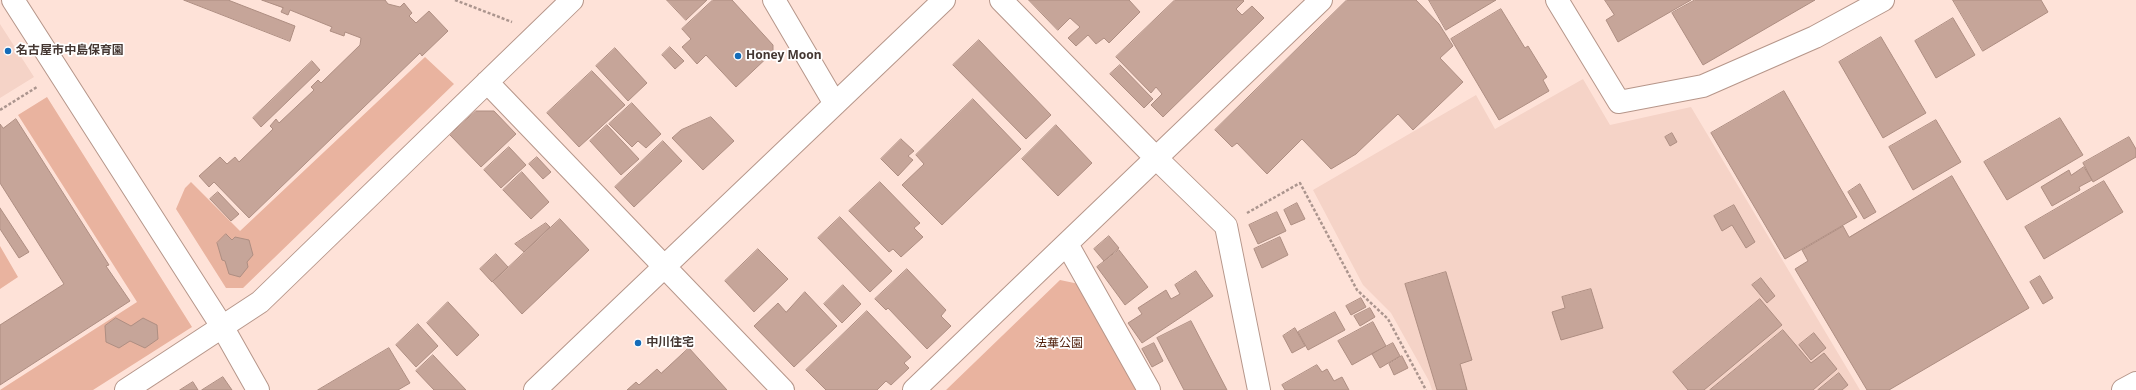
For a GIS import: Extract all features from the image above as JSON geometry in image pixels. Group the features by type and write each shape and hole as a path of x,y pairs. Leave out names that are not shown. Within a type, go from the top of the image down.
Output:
{"street":[{"path":"13,0 223,328 258,390"},
{"path":"126,390 223,328 260,302 572,0"},
{"path":"774,0 835,104"},
{"path":"535,390 944,0"},
{"path":"1001,0 1157,159 1226,226 1259,390"},
{"path":"914,390 1157,159 1321,0"},
{"path":"1557,0 1619,102 1703,86 1815,37 1874,2"},
{"path":"487,82 783,390"},
{"path":"1067,244 1149,390"},
{"path":"2123,390 2136,383"}],"path":[{"path":"455,0 539,33"},
{"path":"0,110 60,74"},
{"path":"1226,226 1300,183 1357,290 1388,319 1426,390"}],"shaded area":[{"name":"名古屋市中島保育園","path":"0,24 34,77 0,98"},
{"path":"1583,79 1610,125 1691,107 1860,390 1432,390 1429,381 1391,313 1363,285 1313,190 1476,95 1495,129"}],"green space":[{"path":"425,57 454,84 243,288 226,288 176,209 185,188 191,182 240,231"},
{"path":"47,97 192,327 93,390 0,390 137,302 18,115"},
{"path":"0,246 18,277 0,289"},
{"name":"法華公園","path":"1060,280 1079,284 1136,390 946,390"}],"building":[{"path":"184,0 228,0 295,26 290,41"},
{"path":"262,0 385,0 388,4 400,7 404,3 412,13 409,16 416,23 429,11 448,31 422,56 420,53 249,218 214,182 209,187 199,176 220,157 227,164 235,157 239,162 273,129 270,126 276,119 279,123 314,90 311,87 318,80 321,83 360,45 361,38 345,32 344,36 330,31 332,27 290,10 288,15 281,12 283,8"},
{"path":"667,0 707,0 686,20"},
{"path":"713,0 732,0 773,45 773,52 736,87 706,55 697,64 682,47 691,39 682,29"},
{"path":"1029,0 1129,0 1140,12 1109,43 1104,38 1096,44 1088,35 1076,46 1068,38 1080,27 1070,18 1058,30"},
{"path":"1175,0 1243,0 1244,1 1236,9 1242,15 1252,6 1264,18 1163,117 1151,105 1162,94 1156,87 1151,93 1116,57"},
{"path":"1347,0 1416,0 1439,24 1453,46 1440,58 1463,82 1413,130 1398,114 1356,154 1331,169 1302,139 1267,174 1237,143 1232,147 1215,130"},
{"path":"1429,0 1496,0 1446,30"},
{"path":"1605,0 1691,0 1618,42 1606,20 1614,15"},
{"path":"1695,0 1815,0 1703,65 1672,13"},
{"path":"1953,0 2041,0 2048,12 1983,51"},
{"path":"1501,9 1525,48 1528,46 1547,77 1543,80 1549,91 1499,120 1451,39"},
{"path":"1953,18 1975,55 1936,78 1915,41"},
{"path":"1881,37 1926,113 1883,138 1839,62"},
{"path":"979,40 1051,115 1026,139 953,65"},
{"path":"670,47 684,61 675,69 662,55"},
{"path":"615,48 647,83 628,101 596,66"},
{"path":"312,61 320,70 261,127 253,118"},
{"path":"1120,65 1153,99 1144,108 1110,74"},
{"path":"592,71 625,105 579,147 547,113"},
{"path":"1784,91 1857,217 1785,259 1711,133"},
{"path":"973,99 1021,149 942,225 902,185 924,164 916,155"},
{"path":"632,103 661,134 646,148 638,141 632,147 609,124"},
{"path":"476,111 494,111 516,134 481,167 450,135"},
{"path":"711,117 734,141 703,170 672,138 681,130"},
{"path":"2060,118 2083,155 2007,200 1984,162"},
{"path":"16,119 109,265 106,266 130,301 0,385 0,325 64,284 0,183 0,124 3,128"},
{"path":"1936,120 1961,162 1913,190 1889,147"},
{"path":"607,125 639,159 621,175 590,141"},
{"path":"1056,125 1092,163 1058,196 1022,159"},
{"path":"1672,133 1677,142 1670,146 1665,137"},
{"path":"2129,137 2136,149 2136,157 2093,182 2083,163"},
{"path":"901,139 914,151 908,156 913,160 898,176 881,159"},
{"path":"663,141 682,161 634,207 615,187"},
{"path":"509,147 526,165 501,188 484,170"},
{"path":"537,157 551,172 543,179 529,164"},
{"path":"2084,167 2092,180 2079,187 2080,190 2052,206 2041,187 2069,170 2071,175"},
{"path":"522,172 549,202 531,219 503,190"},
{"path":"1952,176 2029,308 1889,390 1867,390 1795,269 1808,261 1802,250 1843,226 1849,237"},
{"path":"2104,181 2123,212 2044,259 2025,227"},
{"path":"880,182 920,223 914,228 923,237 901,257 893,249 889,252 849,211"},
{"path":"1860,184 1876,212 1864,219 1848,192"},
{"path":"218,192 239,214 231,221 210,199"},
{"path":"1297,203 1305,219 1291,225 1284,210"},
{"path":"1734,205 1755,242 1746,248 1732,225 1722,231 1714,216"},
{"path":"0,208 29,252 19,258 0,229"},
{"path":"1277,212 1286,231 1258,244 1249,225"},
{"path":"840,217 892,271 870,292 818,238"},
{"path":"560,219 589,250 522,314 493,282"},
{"path":"546,223 550,227 524,252 515,244"},
{"path":"226,234 232,240 235,237 249,240 253,255 247,262 248,267 240,277 229,274 225,261 222,260 217,243"},
{"path":"1109,236 1119,248 1104,261 1094,249"},
{"path":"1280,237 1288,255 1262,268 1254,249"},
{"path":"758,249 788,279 754,312 725,281"},
{"path":"1119,250 1148,287 1125,305 1097,267"},
{"path":"496,254 508,267 492,282 480,269"},
{"path":"907,269 946,310 941,316 951,326 927,349 888,308 886,310 875,299"},
{"path":"1196,271 1213,296 1142,343 1128,323 1142,314 1138,308 1166,290 1171,299 1180,294 1175,285"},
{"path":"1446,272 1472,360 1460,364 1467,390 1437,390 1405,284"},
{"path":"2040,276 2053,298 2043,304 2030,282"},
{"path":"1761,278 1775,296 1767,303 1752,285"},
{"path":"843,285 861,304 842,323 824,304"},
{"path":"1591,289 1603,328 1561,340 1552,312 1565,308 1562,297"},
{"path":"805,292 837,326 794,367 754,326 778,303 786,312"},
{"path":"1361,298 1366,307 1351,315 1346,306"},
{"path":"1760,299 1782,325 1704,390 1688,390 1673,372"},
{"path":"448,302 479,335 457,356 427,323"},
{"path":"1370,308 1375,317 1360,326 1354,316"},
{"path":"867,311 911,357 904,363 909,368 891,385 886,381 877,390 826,390 806,370"},
{"path":"1335,312 1345,330 1308,350 1298,332"},
{"path":"116,318 131,326 143,318 157,325 158,339 145,348 130,341 119,348 106,342 105,326"},
{"path":"1191,321 1227,390 1184,390 1157,338"},
{"path":"1373,322 1386,346 1352,365 1338,341"},
{"path":"418,324 438,346 416,367 396,345"},
{"path":"1295,328 1305,346 1292,353 1283,336"},
{"path":"1783,330 1811,363 1824,353 1837,369 1813,390 1710,390"},
{"path":"1814,333 1826,348 1811,360 1799,345"},
{"path":"1154,343 1163,361 1152,367 1142,349"},
{"path":"1393,343 1400,356 1380,368 1372,354"},
{"path":"389,348 410,383 398,390 318,390"},
{"path":"689,348 727,390 627,390 636,382 639,385 657,369 661,373"},
{"path":"433,355 466,390 434,390 416,371"},
{"path":"1402,356 1408,368 1394,375 1389,364"},
{"path":"1317,365 1322,372 1327,369 1334,381 1342,377 1349,390 1285,390 1282,385"},
{"path":"1839,373 1848,385 1842,390 1818,390"},
{"path":"223,377 232,390 202,390"},
{"path":"193,382 198,390 180,390"}],"place":[{"name":"名古屋市中島保育園","path":"8,51"},
{"name":"Honey Moon","path":"738,56"},
{"name":"中川住宅","path":"638,343"}]}
